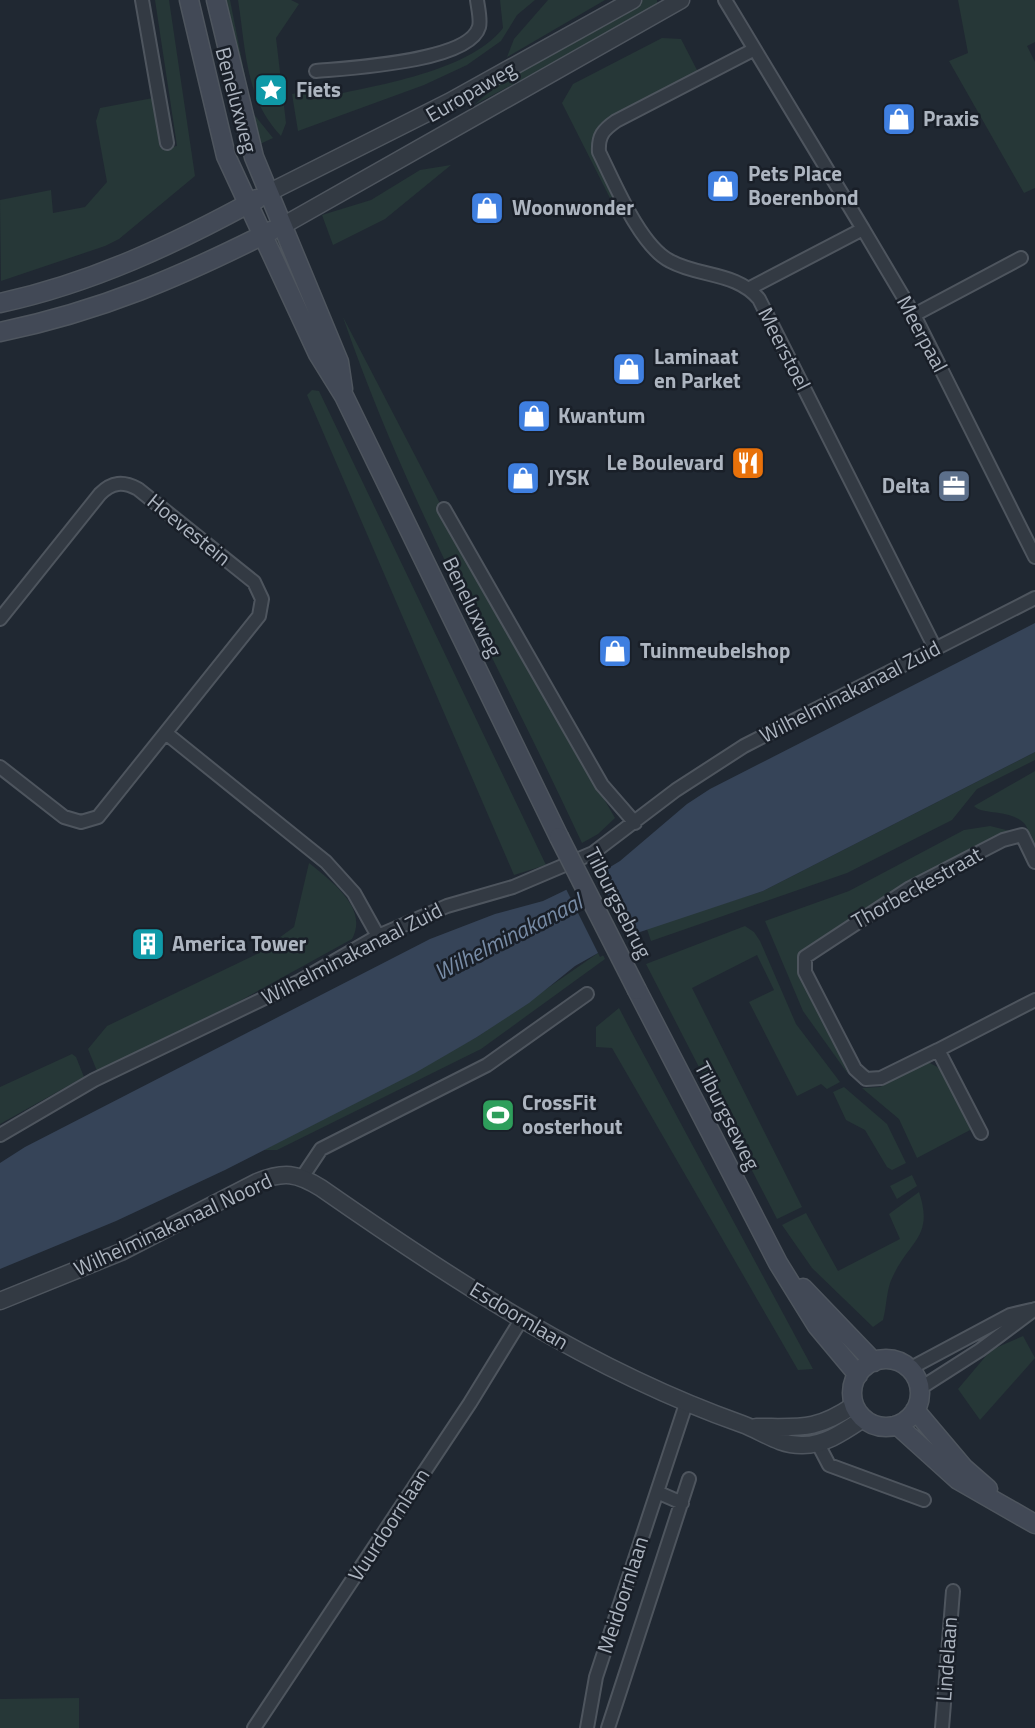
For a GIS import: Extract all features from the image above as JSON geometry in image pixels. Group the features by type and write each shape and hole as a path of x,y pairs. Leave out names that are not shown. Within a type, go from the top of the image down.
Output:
{"main road":[{"name":"Beneluxweg","path":"189,0 226,156 318,354 344,396 559,837"},
{"name":"Beneluxweg","path":"216,0 254,157 340,362 344,396"},
{"path":"0,303 72,284 118,268 270,192"},
{"path":"0,332 128,297 219,259 284,225"},
{"name":"Tilburgsebrug","path":"559,837 637,990"},
{"name":"Tilburgseweg","path":"637,990 778,1263 817,1326 858,1375"},
{"name":"Tilburgseweg","path":"778,1263 874,1362"},
{"path":"892,1360 909,1369 919,1389 915,1410 897,1425 878,1426 859,1412 852,1395 858,1375 874,1362 892,1360"},
{"path":"915,1410 964,1468 1014,1512"},
{"path":"897,1425 958,1480 1035,1524"}],"street":[{"path":"142,0 167,143"},
{"path":"316,71 431,58 473,37 480,26 477,0"},
{"name":"Europaweg","path":"270,192 449,102 633,0"},
{"name":"Europaweg","path":"284,225 467,118 681,0"},
{"path":"725,0 753,50"},
{"name":"Meerstoel","path":"753,50 604,129 598,139 598,152 649,243 669,261 750,288 759,299 935,648"},
{"name":"Meerpaal","path":"753,50 773,78 914,315 1035,557"},
{"path":"750,288 863,229"},
{"path":"914,315 1021,258"},
{"name":"Hoevestein","path":"0,619 106,487 121,483 138,489 254,582 262,599 259,616 107,810 87,821 75,822 64,817 0,766"},
{"path":"444,509 602,785 635,823"},
{"name":"Wilhelminakanaal Zuid","path":"0,1135 94,1080 300,981 378,936 447,906 552,872 593,853 676,790 744,747 1035,598"},
{"path":"167,734 326,862 354,893 378,936"},
{"name":"Thorbeckestraat","path":"938,1050 881,1078 866,1079 855,1069 805,972 805,957 909,888 1003,840 1022,835 1035,862"},
{"name":"Wilhelminakanaal Noord","path":"0,1301 121,1252 275,1175 292,1173 303,1176 321,1149 487,1065 587,994"},
{"path":"981,1133 938,1050 1035,1000"},
{"name":"Esdoornlaan","path":"303,1176 521,1320 602,1365 687,1404 750,1427 776,1441 800,1445 818,1444"},
{"path":"909,1369 1010,1315 1033,1309"},
{"path":"919,1389 1013,1328 1033,1309"},
{"name":"Vuurdoornlaan","path":"254,1728 470,1403 521,1320"},
{"name":"Meidoornlaan","path":"587,1728 591,1698 687,1404"},
{"path":"859,1412 818,1444 829,1465 924,1500"},
{"name":"Esdoornlaan","path":"750,1427 809,1427 859,1412"},
{"name":"Meidoornlaan","path":"608,1728 689,1479"},
{"path":"657,1492 682,1503"},
{"name":"Lindelaan","path":"942,1728 953,1591"},
{"path":"591,1698 615,1707"}],"shaded area":[{"path":"155,0 169,0 195,176 119,239 1,281 0,200 51,190 53,213 85,207 107,182 96,121 100,108 153,98 160,148 177,146"},
{"path":"225,0 230,0 252,112 273,138 260,144 255,134"},
{"path":"238,0 291,0 299,4 276,38 286,123 281,136 260,106 254,89"},
{"path":"500,0 535,0 517,15 501,41 467,65 424,85 298,131 292,94 308,91 310,100 358,90 441,68 466,57 487,44 503,28"},
{"path":"548,0 605,0 507,57 514,39"},
{"path":"636,0 657,0 657,3 643,15 474,105 502,81"},
{"path":"958,0 1035,0 1035,42 1027,46 1035,62 1035,188 1024,193 949,61 968,53"},
{"path":"662,38 681,39 698,72 602,123 594,142 594,151 615,197 610,198 562,103 573,84"},
{"path":"451,165 385,219 333,245 322,215 371,200 420,170"},
{"path":"343,317 498,615 615,818 598,834 582,843 425,518 368,385"},
{"path":"312,390 319,391 546,865 514,875 307,395"},
{"path":"1035,752 1035,760 977,789 952,820 847,873 651,941 647,929 653,926 763,891"},
{"path":"1035,771 1035,850 1024,823 1011,816 974,806"},
{"path":"990,826 1010,831 879,900 802,951 798,965 848,1074 803,1011 765,921 849,891 964,830"},
{"path":"309,863 337,887 352,906 356,928 352,939 236,1003 97,1071 88,1049 107,1026 257,954 294,927"},
{"path":"745,926 754,932 760,941 796,1024 840,1082 827,1089 821,1084 797,1096 749,1002 774,990 757,955 692,988 802,1207 777,1219 646,964"},
{"path":"601,951 605,959 481,1049 277,1150 263,1150 477,1037"},
{"path":"619,1008 813,1369 798,1370 612,1048 596,1047 596,1027"},
{"path":"72,1054 76,1057 84,1077 0,1124 0,1087"},
{"path":"928,1062 941,1069 972,1129 917,1158 899,1119 862,1088 880,1087"},
{"path":"844,1087 887,1124 906,1163 892,1170 887,1167 865,1130 846,1120 833,1092"},
{"path":"912,1175 917,1186 897,1199 890,1186"},
{"path":"919,1192 924,1219 922,1229 891,1281 883,1320 873,1327 812,1268 782,1225 806,1213 838,1271 900,1239 889,1214"},
{"path":"1023,1336 1035,1358 980,1420 958,1389 991,1350"},
{"path":"79,1698 79,1728 0,1728 0,1699"}],"water":[{"name":"Wilhelminakanaal","path":"1035,623 1035,752 763,891 628,936 575,966 529,1003 415,1073 225,1170 116,1221 0,1269 0,1163 25,1147 430,939 495,914 543,901 597,875 620,861 687,804 710,789"}],"pier":[{"path":"595,870 631,941 600,957 565,887"}],"place":[{"name":"Fiets","path":"271,90"},
{"name":"Praxis","path":"899,119"},
{"name":"Pets Place Boerenbond","path":"723,186"},
{"name":"Woonwonder","path":"487,208"},
{"name":"Laminaat en Parket","path":"629,369"},
{"name":"Kwantum","path":"534,416"},
{"name":"Le Boulevard","path":"748,463"},
{"name":"JYSK","path":"523,478"},
{"name":"Delta","path":"954,486"},
{"name":"Tuinmeubelshop","path":"615,651"},
{"name":"America Tower","path":"148,944"},
{"name":"CrossFit oosterhout","path":"498,1115"}]}
